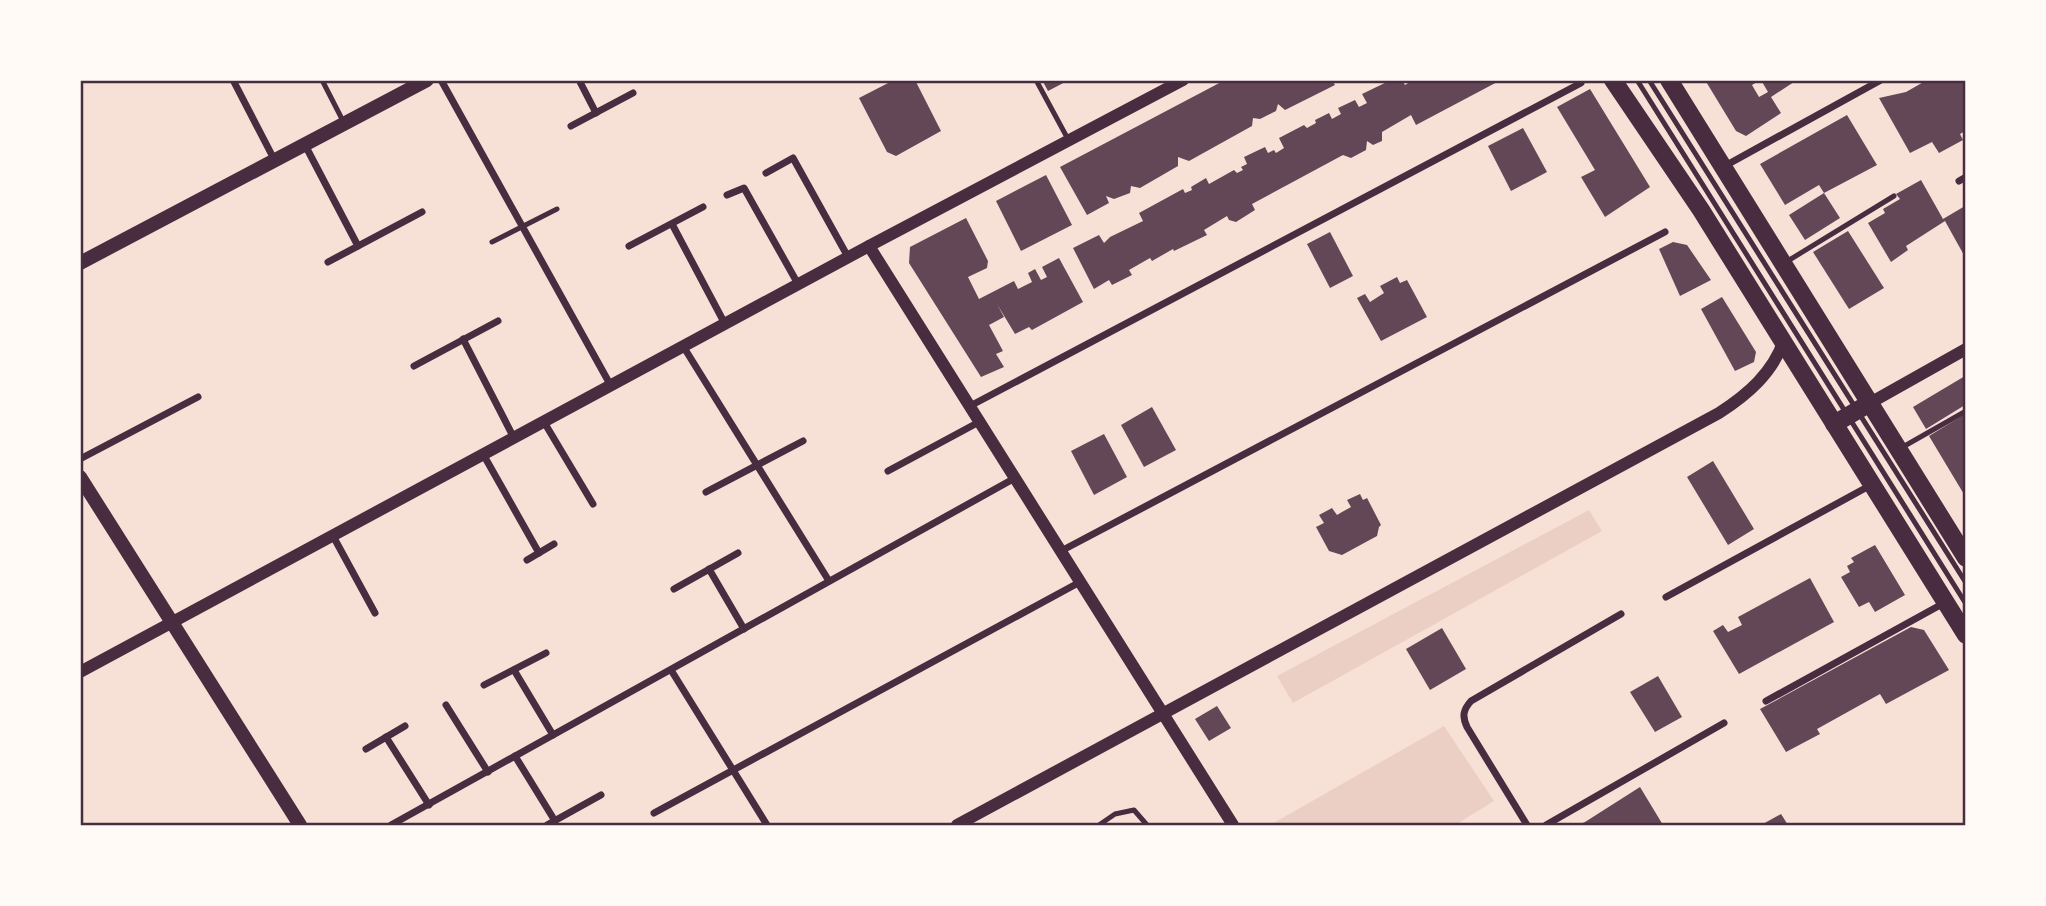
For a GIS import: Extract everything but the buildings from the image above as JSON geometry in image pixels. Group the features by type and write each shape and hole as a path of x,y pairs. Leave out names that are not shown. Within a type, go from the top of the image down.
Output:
{"main road":[{"path":"80,263 426,80"},
{"path":"1613,80 1784,340 1852,413 1898,450 1965,558"},
{"path":"1669,80 1783,264 1852,413 1871,485 1965,635"},
{"path":"80,477 300,825"}],"street":[{"path":"233,80 275,161"},
{"path":"441,80 611,386"},
{"path":"579,80 596,113"},
{"path":"80,672 848,257 1183,80"},
{"path":"1722,168 1881,80"},
{"path":"970,406 1581,83"},
{"path":"572,126 633,93"},
{"path":"305,145 358,246"},
{"path":"766,173 793,158 848,257"},
{"path":"727,195 744,188 798,284"},
{"path":"629,246 703,207"},
{"path":"328,262 422,212"},
{"path":"671,224 725,324"},
{"path":"1061,551 1665,232"},
{"path":"869,246 1233,825"},
{"path":"414,366 498,321"},
{"path":"463,339 514,438"},
{"path":"957,825 1719,413 1763,376 1776,359 1784,340"},
{"path":"683,346 829,581"},
{"path":"1852,413 1965,349"},
{"path":"80,459 198,397"},
{"path":"544,422 593,504"},
{"path":"888,471 979,422"},
{"path":"706,492 803,441"},
{"path":"483,454 538,553"},
{"path":"391,825 1015,478"},
{"path":"1667,597 1871,485"},
{"path":"333,536 375,613"},
{"path":"527,560 554,544"},
{"path":"674,589 738,553"},
{"path":"709,569 744,629"},
{"path":"654,813 1080,582"},
{"path":"1766,701 1945,603"},
{"path":"1527,825 1467,727 1463,714 1465,707 1621,614"},
{"path":"484,685 546,653"},
{"path":"514,670 553,736"},
{"path":"671,670 767,825"},
{"path":"446,705 488,772"},
{"path":"1546,825 1724,723"},
{"path":"366,749 405,726"},
{"path":"386,737 429,805"},
{"path":"515,756 551,823 601,795"}],"lane":[{"path":"322,80 344,124"},
{"path":"1036,80 1069,141"},
{"path":"1637,80 1965,583"},
{"path":"1648,80 1852,413 1965,604"},
{"path":"1783,264 1894,197"},
{"path":"492,242 557,209"},
{"path":"1898,450 1965,411"},
{"path":"1099,825 1115,814 1134,810 1147,825"}],"shaded area":[{"path":"1589,510 1602,531 1293,703 1277,676"},
{"path":"1444,726 1494,801 1460,822 1461,825 1270,825"}]}
